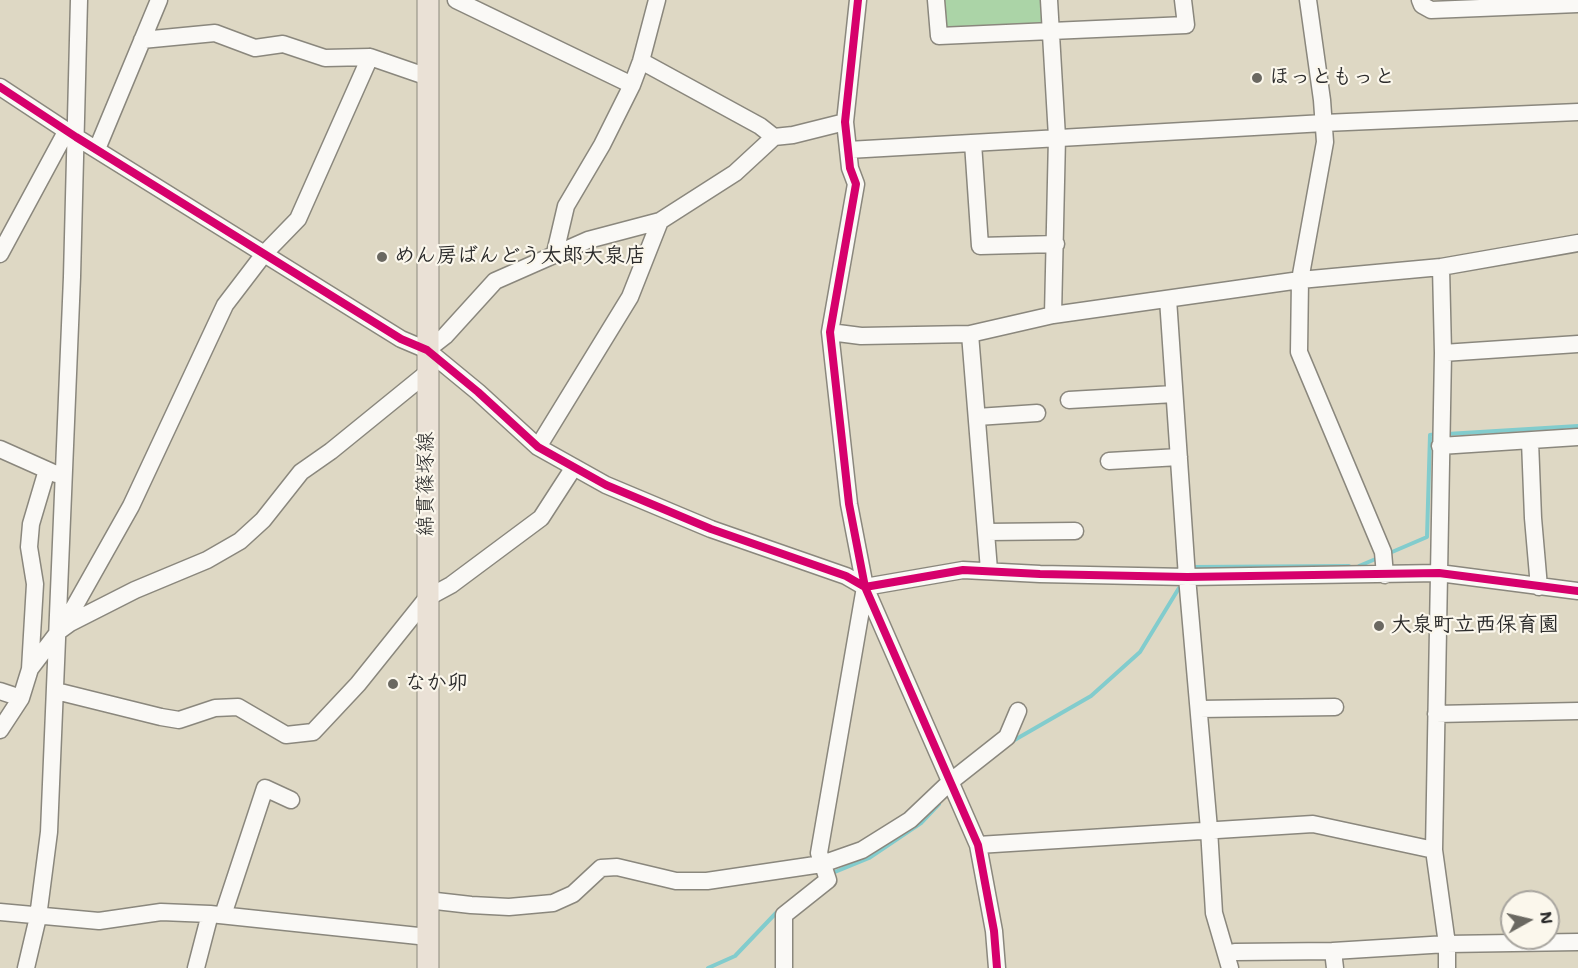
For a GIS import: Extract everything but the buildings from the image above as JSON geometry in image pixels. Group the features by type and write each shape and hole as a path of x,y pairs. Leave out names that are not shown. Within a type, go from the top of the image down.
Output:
{"main road":[{"name":"綿貫篠塚線","path":"428,0 428,968"}],"street":[{"path":"26,968 38,917 49,832 56,691 64,627 64,479 72,134 79,0"},
{"path":"97,149 159,0"},
{"path":"456,0 632,85"},
{"path":"555,254 566,206 602,145 632,85 641,61 657,0"},
{"path":"858,0 845,122 850,168 856,184 830,332 849,504 864,587 978,845 994,931 998,968"},
{"path":"936,0 939,36 1185,24 1183,0"},
{"path":"1050,0 1057,137 1053,315"},
{"path":"1308,0 1325,142 1300,280 1299,352 1383,552 1385,575"},
{"path":"1420,0 1422,5 1431,10 1522,3 1578,4"},
{"path":"142,40 215,33 255,48 283,44 325,58 370,57 428,77"},
{"path":"30,669 64,627 131,506 225,305 264,254 297,219 370,57"},
{"path":"641,61 760,126 774,137"},
{"path":"0,87 400,339 427,350 478,392 538,447 606,485 711,529 846,576 864,587 963,570 989,570 1040,574 1187,577 1438,573 1578,591"},
{"path":"848,150 1324,123 1578,112"},
{"path":"427,350 446,336 495,281 588,240 660,221 735,173 774,137 793,135 845,122"},
{"path":"0,254 72,134"},
{"path":"973,143 980,246 1056,244"},
{"path":"538,447 630,297 660,221"},
{"path":"830,332 861,336 970,334 1053,315 1300,280 1441,267 1578,243"},
{"path":"1441,267 1443,353 1434,850 1447,944 1447,968"},
{"path":"1168,299 1187,577 1214,913 1228,961"},
{"path":"970,334 989,570"},
{"path":"1443,353 1578,344"},
{"path":"64,627 135,590 207,560 240,541 263,520 301,472 331,451 427,373"},
{"path":"1069,400 1174,394"},
{"path":"977,417 1036,413"},
{"path":"1440,446 1578,437"},
{"path":"1530,441 1539,587"},
{"path":"0,449 64,479"},
{"path":"1109,461 1179,457"},
{"path":"56,691 179,720 215,708 238,707 286,735 313,732 358,684 427,598 452,585 541,518 574,467"},
{"path":"0,730 21,699 30,669 35,584 29,547 31,524 47,470"},
{"path":"987,532 1075,531"},
{"path":"784,968 784,915 828,880 819,853 864,587"},
{"path":"0,691 21,699"},
{"path":"1199,709 1335,707"},
{"path":"427,900 509,907 554,903 573,894 601,868 616,867 676,881 707,881 822,864 862,850 910,820 950,782 1007,737 1018,711"},
{"path":"1436,714 1578,711"},
{"path":"196,968 265,788 291,800"},
{"path":"978,845 1313,824 1434,850"},
{"path":"0,912 99,921 161,912 217,914 428,938"},
{"path":"1228,961 1234,952 1334,959 1447,944 1578,942"}],"green space":[{"path":"939,0 1043,0 1045,25 941,28"}],"waterway":[{"path":"1447,434 1578,426"},
{"path":"1392,552 1427,537 1430,435 1437,434"},
{"path":"1359,566 1378,558"},
{"path":"1191,567 1349,566"},
{"path":"1011,742 1091,696 1140,652 1179,588"},
{"path":"830,874 869,858 921,823 939,804"},
{"path":"708,968 735,956 776,913 780,912"}],"cycle path":[{"path":"858,0 845,122 850,168 856,184 830,332 849,504 865,587 978,845 994,931 997,968"},
{"path":"0,87 76,137 401,339 427,350 478,392 538,447 606,485 711,529 846,576 865,587 963,570 1187,577 1439,573 1578,591"}],"place":[{"name":"ほっともっと","path":"1257,78"},
{"name":"めん房ばんどう太郎大泉店","path":"382,257"},
{"name":"大泉町立西保育園","path":"1379,626"},
{"name":"なか卯","path":"393,684"}]}
